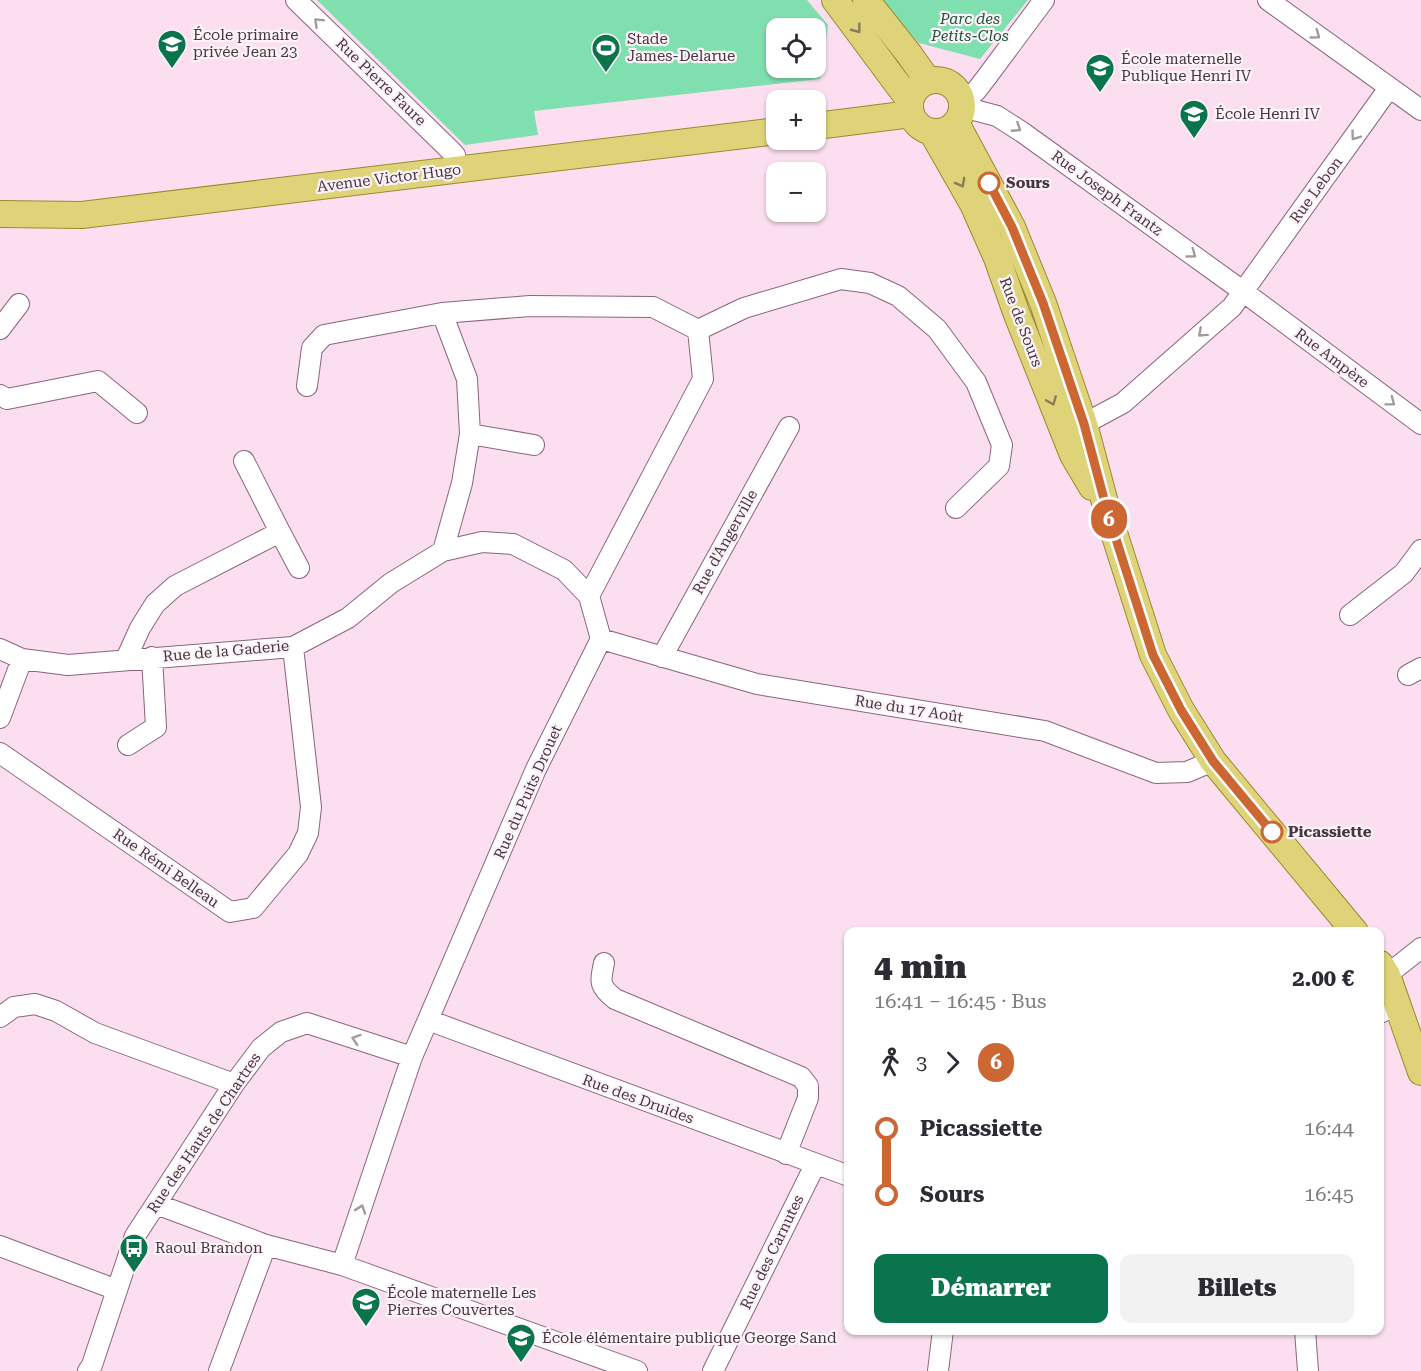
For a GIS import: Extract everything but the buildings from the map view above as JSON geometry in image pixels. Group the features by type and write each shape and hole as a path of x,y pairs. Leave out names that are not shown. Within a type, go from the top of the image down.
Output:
{"main road":[{"path":"835,0 911,107 919,126 932,132 945,131 961,111 959,92 946,81 937,79 928,81 916,88 911,107"},
{"path":"866,0 928,81"},
{"path":"826,124 911,107"},
{"name":"Rue de Sours","path":"961,111 1043,303 1084,424 1108,514 1153,655 1181,710 1213,761 1351,927"},
{"name":"Avenue Victor Hugo","path":"0,214 82,215 766,132"},
{"name":"Rue de Sours","path":"932,132 974,204 1073,455 1108,514"},
{"path":"1384,977 1388,1009 1421,1072"}],"street":[{"name":"Rue Pierre Faure","path":"296,0 455,155 457,169"},
{"path":"961,111 1044,0"},
{"path":"1268,0 1421,110"},
{"name":"Rue Lebon","path":"1084,424 1123,403 1232,306 1389,88"},
{"name":"Rue Joseph Frantz","path":"961,111 997,116 1022,132 1243,292"},
{"path":"698,330 744,308 841,279 870,283 898,296 937,329 976,382 1002,445 999,466 956,508"},
{"name":"Rue Ampère","path":"1243,292 1421,424"},
{"path":"0,329 19,304"},
{"path":"307,386 312,348 324,335 442,313 530,306 653,307 698,330"},
{"path":"442,313 467,379 471,434 462,483 443,551"},
{"path":"601,639 589,596 703,379 698,330"},
{"path":"0,395 7,399 98,381 137,413"},
{"name":"Rue d'Angerville","path":"662,657 789,427"},
{"path":"471,434 534,445"},
{"path":"244,462 299,568"},
{"path":"126,659 140,628 155,604 175,586 280,532"},
{"name":"Rue de la Gaderie","path":"0,649 22,659 68,665 293,647 348,618 391,583 443,551 482,542 513,544 564,570 589,596"},
{"path":"1350,615 1404,573 1421,550"},
{"name":"Rue du 17 Août","path":"601,639 757,684 1045,732 1156,773 1187,772 1213,761"},
{"name":"Rue du Puits Drouet","path":"342,1265 412,1057 536,769 601,639"},
{"name":"Rue Rémi Belleau","path":"0,753 230,912 253,908 298,854 308,832 311,807 293,647"},
{"path":"129,745 156,727 152,657"},
{"path":"0,718 22,659"},
{"path":"1384,968 1421,948"},
{"path":"604,963 600,980 604,990 615,999 801,1077 808,1086 808,1098 786,1154"},
{"path":"0,1017 14,1007 35,1004 56,1011 95,1033 234,1084"},
{"name":"Rue des Druides","path":"428,1020 844,1174"},
{"name":"Rue des Hauts de Chartres","path":"88,1371 135,1236 234,1084 261,1048 280,1032 307,1023 412,1057"},
{"name":"Rue des Carnutes","path":"713,1371 815,1164"},
{"path":"156,1204 266,1245 342,1265 637,1371"},
{"path":"219,1371 266,1245"},
{"path":"0,1246 117,1290"},
{"path":"938,1371 942,1335"},
{"path":"1305,1335 1308,1371"}],"green space":[{"name":"Stade James-Delarue","path":"317,0 807,0 822,18 766,18 766,78 820,79 534,111 538,135 465,145"},
{"name":"Parc des Petits-Clos","path":"881,0 1028,0 980,59 919,43"}],"bus line":[{"name":"6","path":"989,183 1012,227 1043,303 1084,424 1108,514 1153,655 1181,710 1213,761 1272,832"}],"place":[{"name":"École primaire privée Jean 23","path":"172,70"},
{"name":"Stade James-Delarue","path":"606,74"},
{"name":"École maternelle Publique Henri IV","path":"1100,94"},
{"name":"École Henri IV","path":"1194,140"},
{"name":"Sours","path":"989,183"},
{"name":"Picassiette","path":"1272,832"},
{"name":"Raoul Brandon","path":"134,1274"},
{"name":"École maternelle Les Pierres Couvertes","path":"366,1328"},
{"name":"École élémentaire publique George Sand","path":"521,1364"}]}
